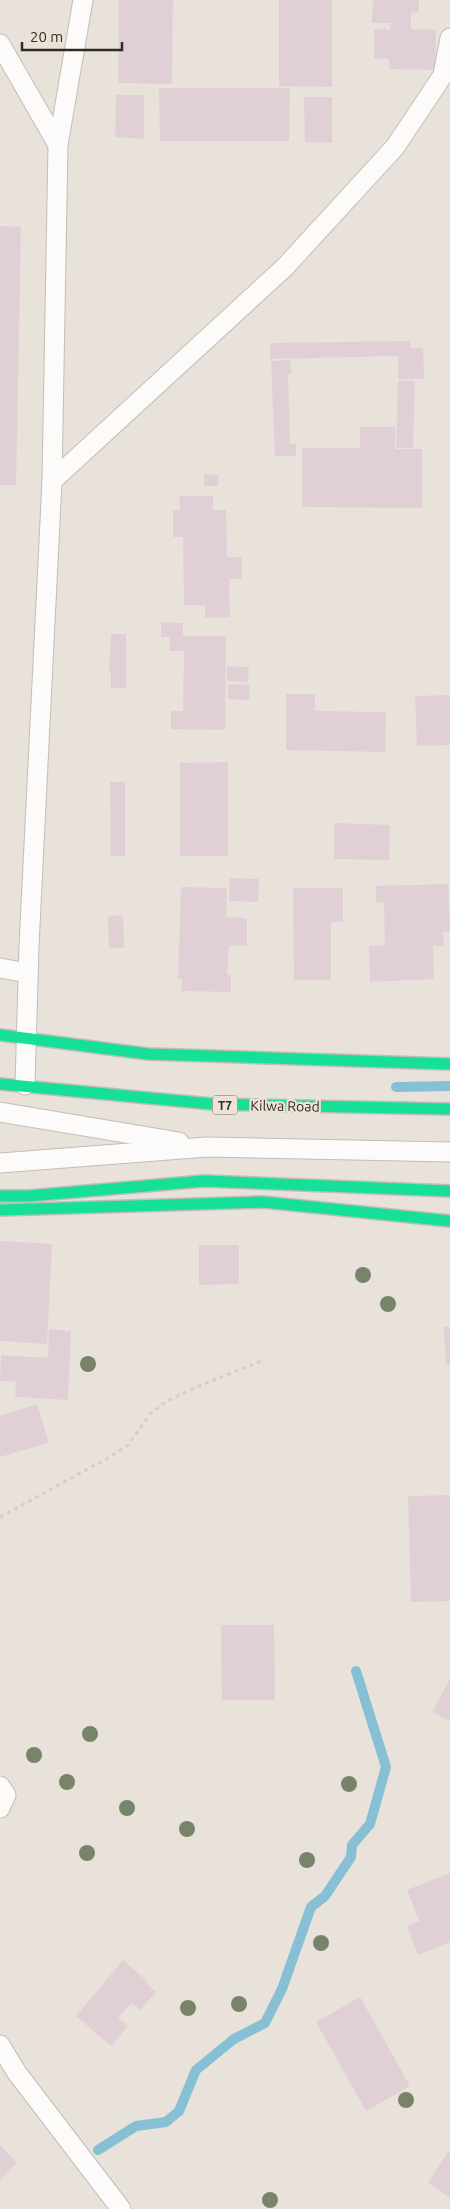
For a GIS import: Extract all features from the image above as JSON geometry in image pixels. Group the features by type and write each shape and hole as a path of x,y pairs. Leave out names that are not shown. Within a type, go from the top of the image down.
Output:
{"main road":[{"path":"0,1035 148,1054 450,1064"},
{"name":"Kilwa Road","path":"0,1084 212,1104 450,1109"},
{"path":"0,1196 28,1196 204,1181 450,1191"},
{"path":"0,1210 263,1202 450,1221"}],"lane":[{"path":"25,1086 28,973 52,481 58,145 83,0"},
{"path":"52,481 285,267 396,147 443,75 450,38"},
{"path":"0,44 58,145"},
{"path":"0,968 28,973"},
{"path":"0,1112 207,1147"},
{"path":"0,1163 207,1147 450,1152"},
{"path":"0,1786 6,1795 0,1808"},
{"path":"0,2045 17,2073 121,2209"}],"path":[{"path":"0,1517 110,1457 128,1445 151,1413 167,1401 201,1385 262,1361"}],"building":[{"path":"119,0 173,0 172,84 118,83"},
{"path":"279,0 332,0 332,87 279,86"},
{"path":"373,0 419,0 419,12 411,13 411,29 436,30 435,70 389,69 389,59 374,58 374,30 386,28 386,30 390,30 391,23 372,23"},
{"path":"159,88 290,88 289,141 160,141"},
{"path":"116,95 144,95 144,139 115,137"},
{"path":"304,97 332,97 332,143 305,142"},
{"path":"0,226 21,227 16,485 0,485"},
{"path":"410,341 411,348 423,348 424,379 398,379 398,356 270,359 270,343"},
{"path":"290,360 291,374 288,374 290,444 296,444 296,456 275,456 271,361"},
{"path":"398,381 415,381 413,448 396,448"},
{"path":"360,427 395,427 395,449 422,449 422,508 302,507 302,448 360,448"},
{"path":"204,474 219,475 218,486 204,486"},
{"path":"179,496 213,496 213,510 226,510 227,557 242,557 242,579 229,579 230,617 205,618 205,605 184,605 183,537 173,537 173,510 180,510"},
{"path":"161,622 183,623 183,636 226,636 225,730 171,729 171,711 183,711 184,651 170,651 170,637 161,637"},
{"path":"111,634 126,634 126,688 111,688 111,672 109,672"},
{"path":"227,666 249,667 248,682 227,681"},
{"path":"228,684 250,685 249,700 228,699"},
{"path":"286,694 315,694 315,711 386,712 385,752 286,750"},
{"path":"450,695 450,745 417,746 415,696"},
{"path":"228,762 228,856 180,856 180,763"},
{"path":"110,782 125,782 125,856 111,856"},
{"path":"334,823 390,825 389,860 334,859"},
{"path":"230,878 259,879 258,902 229,901"},
{"path":"448,884 450,931 443,932 444,946 433,946 434,979 370,982 369,946 385,945 384,902 376,903 376,886"},
{"path":"181,887 227,888 226,917 247,918 247,946 229,945 227,975 231,975 231,992 181,991 182,979 178,979"},
{"path":"293,888 343,888 343,922 331,922 331,980 294,980"},
{"path":"123,915 124,948 109,948 108,916"},
{"path":"0,1241 52,1244 47,1344 0,1341"},
{"path":"199,1245 239,1245 239,1284 199,1285"},
{"path":"444,1327 450,1327 450,1365 446,1365"},
{"path":"49,1329 71,1331 68,1400 15,1397 16,1382 0,1381 1,1355 48,1358"},
{"path":"37,1404 49,1443 0,1457 0,1416"},
{"path":"450,1495 450,1601 411,1602 408,1496"},
{"path":"221,1625 274,1625 275,1700 222,1700"},
{"path":"450,1679 450,1721 432,1712"},
{"path":"450,1873 450,1942 418,1955 407,1926 419,1921 407,1890"},
{"path":"123,1960 148,1982 147,1984 156,1992 140,2010 131,2003 118,2018 128,2026 111,2046 76,2016"},
{"path":"360,1997 410,2086 366,2111 316,2022"},
{"path":"0,2145 17,2163 0,2180"},
{"path":"448,2152 450,2154 450,2198 428,2183"}],"waterway":[{"path":"396,1087 450,1086"},
{"path":"98,2150 136,2126 166,2122 179,2111 196,2070 234,2039 265,2023 282,1989 311,1907 325,1896 351,1857 352,1845 370,1824 386,1767 356,1671"}],"traffic: fast":[{"path":"0,1035 148,1054 450,1064"},
{"path":"0,1084 212,1104 450,1109"},
{"path":"0,1196 28,1196 204,1181 450,1191"},
{"path":"0,1210 263,1202 450,1221"}]}
